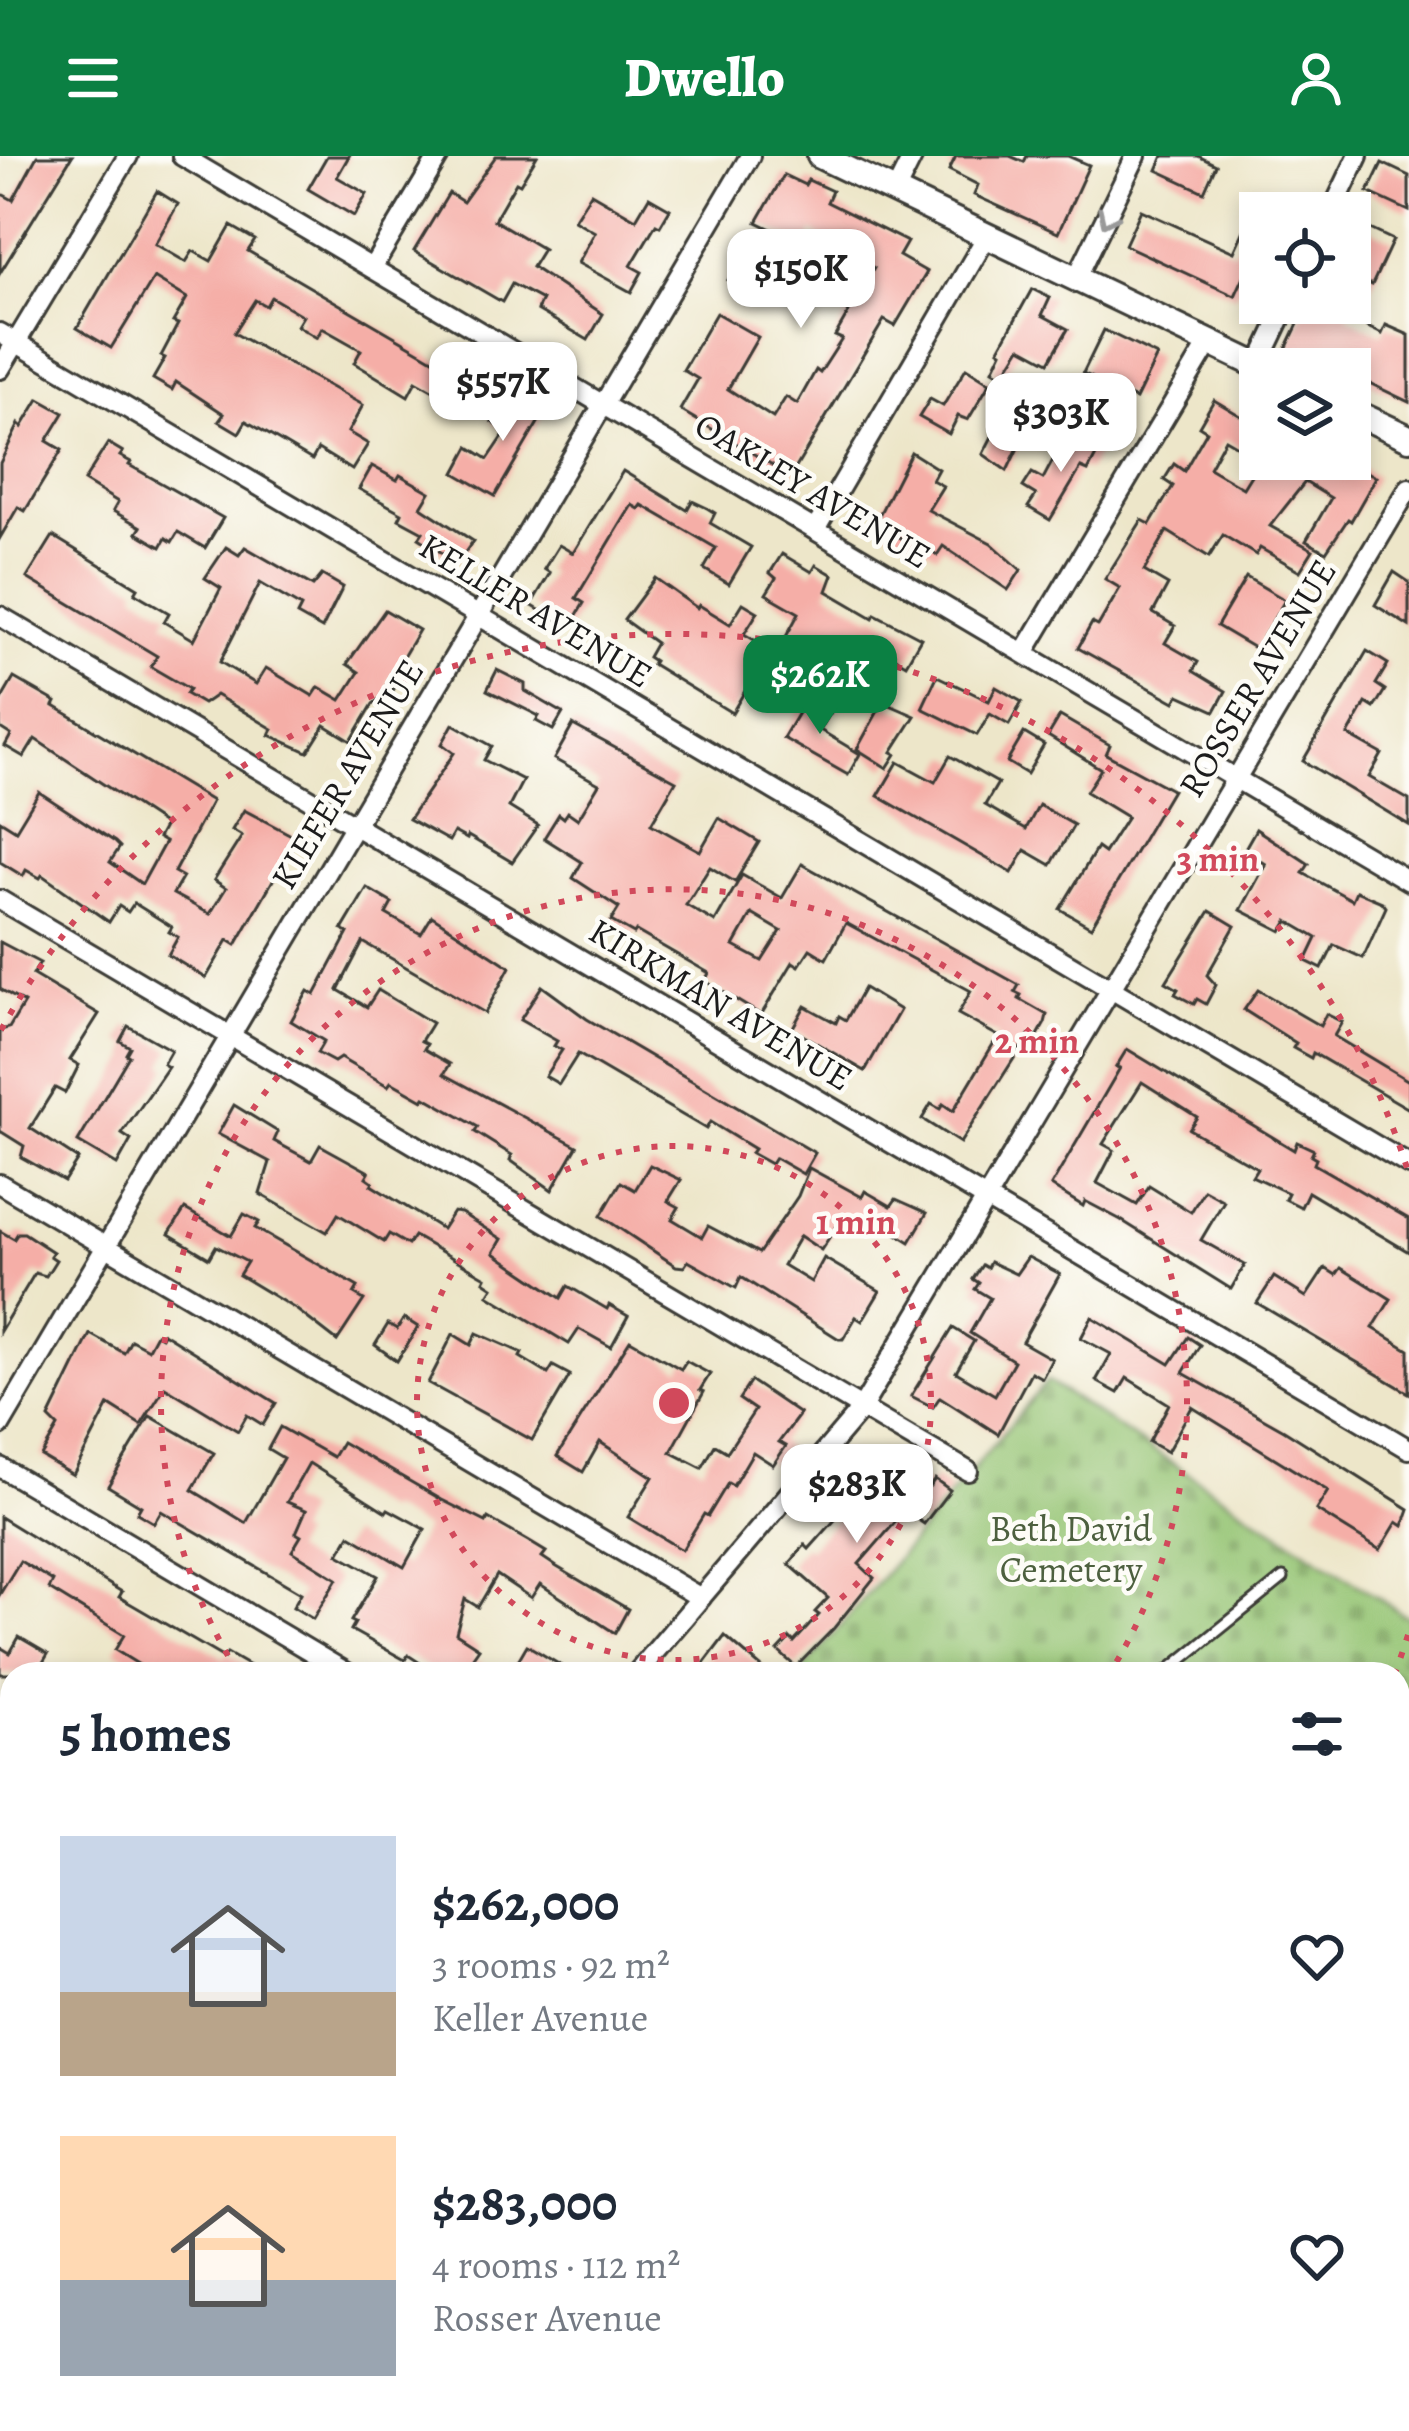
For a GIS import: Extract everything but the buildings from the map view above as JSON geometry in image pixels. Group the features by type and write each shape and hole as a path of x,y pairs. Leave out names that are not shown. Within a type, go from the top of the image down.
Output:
{"main road":[{"path":"820,156 1239,356"},
{"path":"1371,420 1409,438"}],"street":[{"path":"0,369 8,337 128,156"},
{"name":"OAKLEY AVENUE","path":"182,156 1409,881"},
{"path":"372,268 440,156"},
{"name":"KIEFER AVENUE","path":"0,1426 750,156"},
{"path":"895,192 914,156"},
{"path":"1076,279 1136,156"},
{"path":"1341,192 1358,156"},
{"path":"815,530 987,236"},
{"name":"KELLER AVENUE","path":"8,337 1409,1165"},
{"path":"1024,653 1210,343"},
{"name":"ROSSER AVENUE","path":"646,1662 861,1409 1409,488"},
{"name":"KIRKMAN AVENUE","path":"0,616 1409,1449"},
{"path":"0,900 968,1471"},
{"path":"0,1184 701,1598"},
{"path":"0,1467 329,1662"}],"lane":[{"path":"1179,1662 1283,1578"}],"green space":[{"name":"Beth David Cemetery","path":"1047,1381 1409,1618 1409,1662 810,1662"}]}
